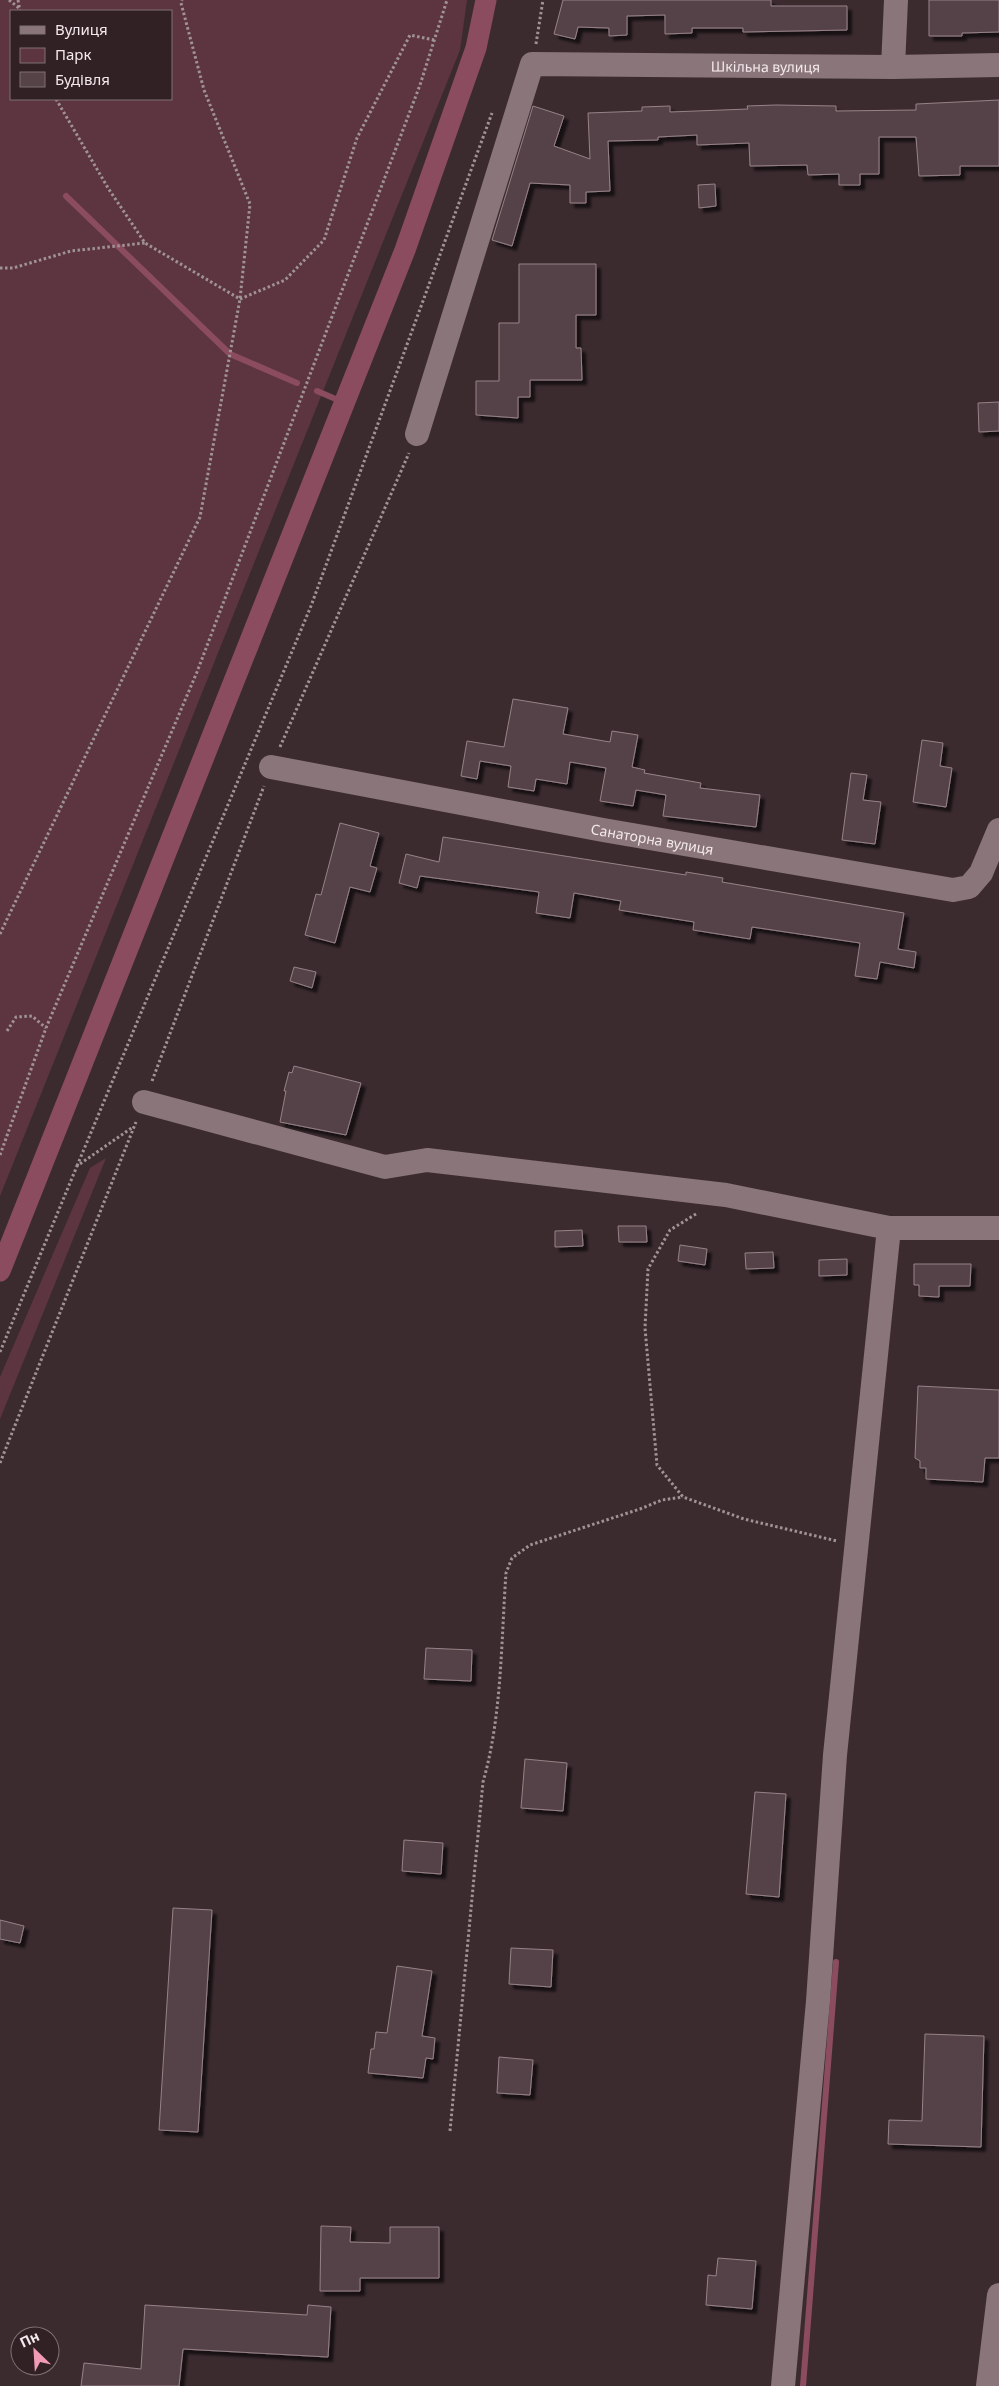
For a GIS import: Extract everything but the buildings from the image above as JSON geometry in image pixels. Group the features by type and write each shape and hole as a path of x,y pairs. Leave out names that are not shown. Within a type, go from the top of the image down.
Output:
{"street":[{"path":"893,67 896,0"},
{"name":"Шкільна вулиця","path":"532,64 893,67 999,65"},
{"path":"417,434 532,64"},
{"name":"Санаторна вулиця","path":"271,767 603,830 953,890 969,887 981,873 999,830"},
{"path":"144,1102 385,1167 427,1160 726,1195 890,1228 999,1228"},
{"path":"783,2386 818,2001 835,1754 890,1228"},
{"path":"988,2386 999,2295"}],"path":[{"path":"9,0 20,10"},
{"path":"18,0 20,10"},
{"path":"0,934 200,516 240,299 250,204 204,90 181,3 182,0"},
{"path":"0,1155 46,1028 197,672 302,401 420,85 447,0"},
{"path":"532,64 543,0"},
{"path":"240,299 285,280 324,240 357,138 410,35 434,40"},
{"path":"57,100 108,188 145,243 240,299"},
{"path":"0,1352 311,606 492,112"},
{"path":"0,268 13,268 70,251 145,243"},
{"path":"7,1031 16,1017 32,1016 46,1028"},
{"path":"0,1463 144,1102"},
{"path":"77,1166 134,1127"},
{"path":"683,1497 657,1465 645,1328 648,1269 670,1230 726,1195"},
{"path":"450,2131 483,1782 493,1737 506,1574 512,1558 530,1545 662,1500 683,1497 744,1519 856,1546"}],"green space":[{"path":"0,0 467,0 460,50 0,1196"},
{"path":"106,1158 0,1419 0,1377 90,1168"}],"waterway":[{"path":"0,1271 405,250 476,48 486,0"},
{"path":"66,196 230,354 297,383"},
{"path":"317,391 345,403"},
{"path":"803,2386 836,1962"}]}
